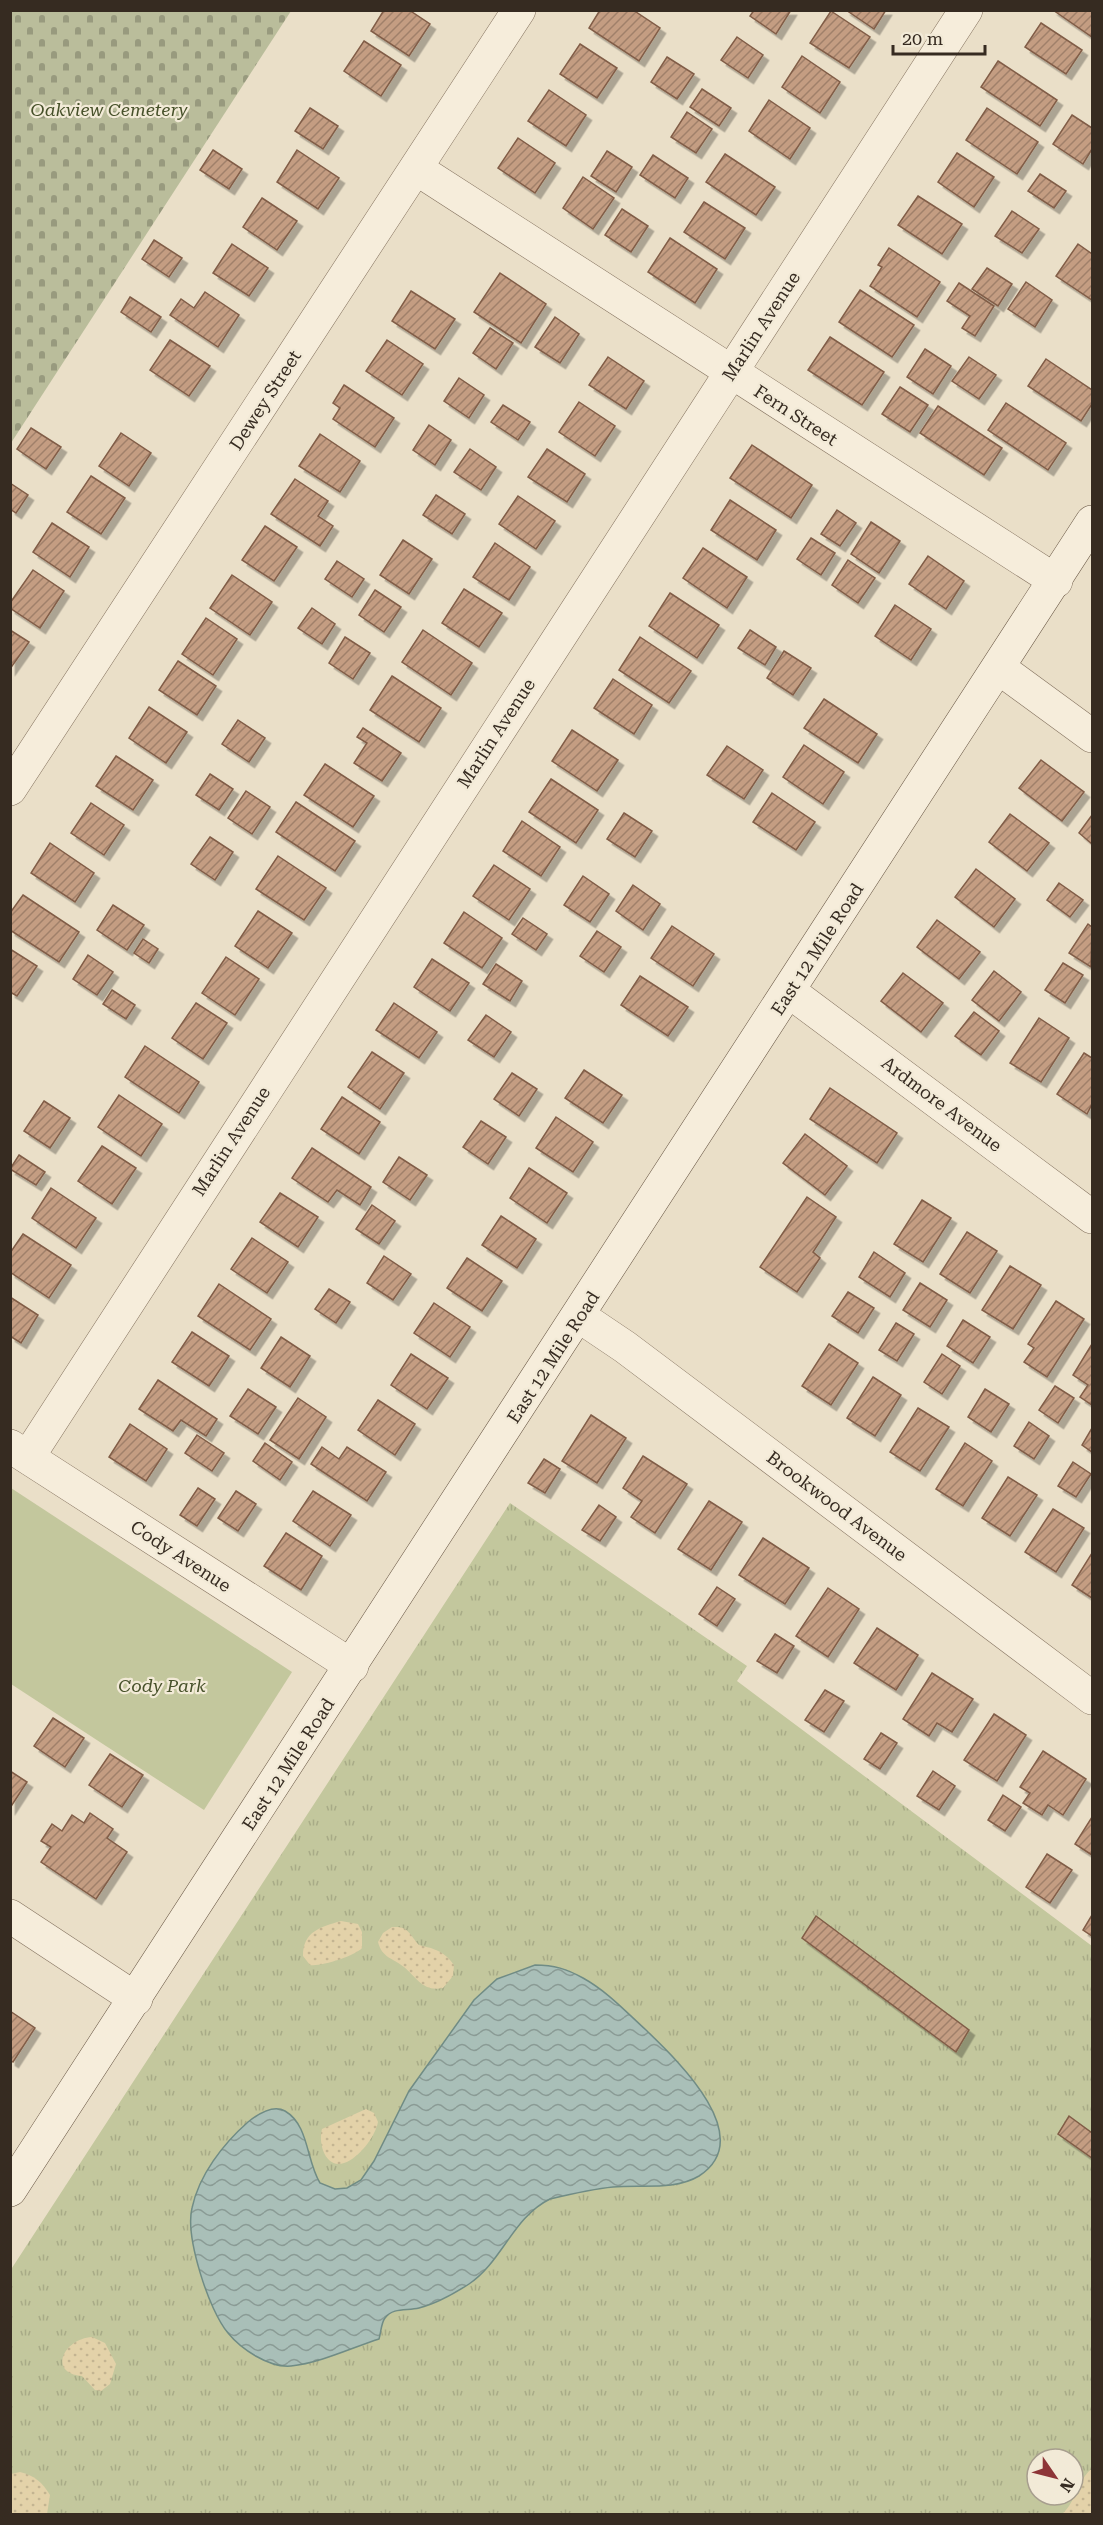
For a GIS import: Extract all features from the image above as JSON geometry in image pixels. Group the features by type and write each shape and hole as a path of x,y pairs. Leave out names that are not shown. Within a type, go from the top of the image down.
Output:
{"street":[{"name":"Dewey Street","path":"10,789 519,10"},
{"name":"Marlin Avenue","path":"19,1452 730,373 966,10"},
{"name":"Fern Street","path":"417,169 730,373 1056,581"},
{"name":"East 12 Mile Road","path":"10,2190 790,992 1092,522"},
{"path":"999,668 1092,736"},
{"name":"Ardmore Avenue","path":"790,992 1092,1217"},
{"name":"Brookwood Avenue","path":"579,1316 625,1347 1092,1698"},
{"name":"Cody Avenue","path":"19,1452 352,1666"},
{"path":"10,1916 136,1999"}],"green space":[{"name":"Oakview Cemetery","path":"10,11 291,11 11,443"},
{"name":"Cody Park","path":"11,1488 292,1672 204,1810 11,1684"},
{"path":"510,1503 747,1666 737,1681 1092,1946 1092,2514 11,2514 10,2271"}],"sand":[{"path":"341,1921 358,1924 362,1932 362,1948 337,1960 310,1965 303,1956 306,1941 314,1931"},
{"path":"392,1927 405,1929 419,1945 439,1951 450,1960 454,1965 453,1976 443,1988 425,1986 382,1951 378,1942 383,1933"},
{"path":"366,2109 374,2113 378,2122 370,2140 361,2152 350,2160 337,2164 332,2162 324,2154 321,2141 322,2129"},
{"path":"92,2337 105,2343 116,2364 110,2384 101,2391 95,2390 82,2376 71,2374 65,2369 63,2363 63,2356 67,2349 82,2339"},
{"path":"1092,2470 1092,2514 1062,2514 1068,2507 1085,2507 1085,2475"},
{"path":"20,2472 38,2480 50,2495 47,2514 11,2514 11,2474"}],"water":[{"path":"535,1965 566,1970 592,1983 623,2009 675,2060 706,2099 717,2120 720,2141 715,2160 699,2176 679,2184 605,2188 550,2199 526,2217 480,2275 469,2284 438,2301 419,2308 392,2312 385,2318 379,2339 324,2359 291,2366 265,2361 240,2345 228,2333 213,2308 200,2273 192,2237 191,2221 195,2196 206,2172 221,2150 256,2116 271,2109 280,2109 293,2117 299,2125 320,2183 335,2189 347,2188 361,2180 374,2161 409,2091 474,2000 497,1979"}],"building":[{"path":"384,10 409,10 430,24 409,56 371,31"},
{"path":"600,10 633,10 660,28 639,61 589,28"},
{"path":"754,10 791,10 776,34 750,16"},
{"path":"846,10 886,10 874,29"},
{"path":"1053,10 1092,10 1092,37"},
{"path":"831,11 870,37 849,68 810,43"},
{"path":"1041,23 1082,50 1066,74 1025,47"},
{"path":"737,37 763,55 748,78 721,60"},
{"path":"364,41 401,65 381,96 344,71"},
{"path":"580,44 617,68 597,98 560,74"},
{"path":"802,56 840,82 820,113 782,87"},
{"path":"667,57 694,74 677,99 651,82"},
{"path":"998,61 1057,100 1040,126 981,87"},
{"path":"702,89 731,108 719,126 690,107"},
{"path":"549,90 586,115 566,146 528,121"},
{"path":"769,100 810,128 790,159 749,131"},
{"path":"310,108 338,126 323,149 295,131"},
{"path":"987,108 1038,142 1017,174 966,140"},
{"path":"687,112 712,129 696,153 671,137"},
{"path":"1072,115 1092,128 1092,149 1083,164 1053,144"},
{"path":"518,138 555,163 535,193 498,168"},
{"path":"213,150 242,169 229,189 200,170"},
{"path":"297,150 339,178 318,209 277,182"},
{"path":"607,151 632,167 616,192 591,176"},
{"path":"957,153 994,177 974,207 938,182"},
{"path":"725,154 775,187 756,215 706,182"},
{"path":"653,155 688,178 675,198 640,175"},
{"path":"1040,174 1066,191 1054,208 1028,191"},
{"path":"583,177 614,198 593,229 563,208"},
{"path":"918,196 962,224 942,254 898,225"},
{"path":"262,198 297,221 277,250 243,227"},
{"path":"704,202 745,228 725,259 684,232"},
{"path":"622,209 648,226 631,252 605,235"},
{"path":"1012,211 1039,229 1022,253 995,236"},
{"path":"670,238 717,269 695,303 648,272"},
{"path":"154,240 182,258 169,277 142,259"},
{"path":"232,244 268,268 249,296 213,273"},
{"path":"1078,244 1092,254 1092,300 1056,276"},
{"path":"889,248 940,282 917,317 870,286 882,267 878,265"},
{"path":"987,268 1012,284 998,306 972,289"},
{"path":"500,273 546,304 521,343 474,312"},
{"path":"1026,282 1052,300 1035,327 1008,309"},
{"path":"959,283 994,306 975,336 962,328 970,316 947,301"},
{"path":"860,290 914,325 892,357 839,322"},
{"path":"411,291 455,319 435,349 392,321"},
{"path":"205,292 239,315 218,347 170,315 181,299 194,308"},
{"path":"130,297 161,317 151,332 121,312"},
{"path":"555,317 579,334 560,363 535,347"},
{"path":"490,328 513,343 496,369 473,353"},
{"path":"830,337 884,372 862,405 808,370"},
{"path":"170,340 210,366 189,396 150,370"},
{"path":"387,340 423,364 402,395 366,371"},
{"path":"925,349 951,366 933,394 907,377"},
{"path":"608,357 644,381 626,409 589,385"},
{"path":"969,357 996,375 979,399 952,381"},
{"path":"1046,359 1092,390 1092,404 1081,421 1028,386"},
{"path":"459,378 484,395 469,418 444,401"},
{"path":"344,385 394,418 375,447 333,419 340,408 333,403"},
{"path":"900,387 928,405 910,432 882,414"},
{"path":"579,402 615,426 595,456 559,432"},
{"path":"1006,403 1066,443 1048,470 988,430"},
{"path":"503,405 530,422 518,440 491,422"},
{"path":"938,406 1002,448 984,475 920,433"},
{"path":"429,425 451,440 435,465 413,450"},
{"path":"31,428 61,447 46,469 17,449"},
{"path":"121,433 151,453 129,486 99,466"},
{"path":"320,434 360,461 340,492 299,466"},
{"path":"752,445 812,485 791,518 730,478"},
{"path":"470,449 496,467 481,490 454,472"},
{"path":"547,449 585,474 567,502 528,477"},
{"path":"91,476 125,498 101,534 67,512"},
{"path":"295,479 328,501 318,516 333,526 320,546 271,514"},
{"path":"10,483 28,495 16,513 10,509"},
{"path":"436,495 465,514 452,534 423,515"},
{"path":"518,496 555,521 536,549 499,524"},
{"path":"730,500 776,530 757,560 711,530"},
{"path":"837,510 856,523 840,546 821,534"},
{"path":"871,522 900,541 879,573 851,554"},
{"path":"52,523 89,547 70,577 33,552"},
{"path":"265,526 297,547 274,581 242,560"},
{"path":"811,538 835,553 821,575 797,559"},
{"path":"403,540 432,559 409,594 380,575"},
{"path":"495,543 530,567 509,600 473,577"},
{"path":"703,548 747,577 727,608 683,578"},
{"path":"928,556 964,581 946,609 909,584"},
{"path":"848,560 875,578 858,603 832,585"},
{"path":"337,561 364,579 352,597 325,579"},
{"path":"33,570 64,591 40,628 10,608 10,603"},
{"path":"232,575 272,602 250,635 210,608"},
{"path":"464,589 502,613 479,647 442,623"},
{"path":"375,590 401,607 384,632 359,615"},
{"path":"670,593 719,625 697,658 649,626"},
{"path":"895,605 931,629 911,660 875,636"},
{"path":"312,608 335,624 322,644 298,628"},
{"path":"206,618 237,639 213,675 182,654"},
{"path":"10,630 29,642 10,669"},
{"path":"423,630 472,663 451,695 402,662"},
{"path":"750,630 776,647 765,665 738,648"},
{"path":"345,637 370,653 353,679 329,663"},
{"path":"640,637 691,671 669,703 619,670"},
{"path":"784,651 811,668 793,695 767,678"},
{"path":"178,661 216,686 197,715 159,690"},
{"path":"392,676 441,708 419,742 370,710"},
{"path":"613,679 652,705 634,734 594,708"},
{"path":"824,699 877,734 858,763 804,728"},
{"path":"149,707 187,732 166,763 129,738"},
{"path":"238,720 265,738 249,762 222,744"},
{"path":"363,728 401,753 382,781 354,763 367,743 357,737"},
{"path":"572,730 618,760 597,791 552,761"},
{"path":"804,745 844,772 823,804 783,777"},
{"path":"727,746 763,770 744,799 707,775"},
{"path":"116,756 153,780 133,810 96,786"},
{"path":"1041,760 1084,792 1062,821 1019,788"},
{"path":"325,764 374,796 353,827 304,795"},
{"path":"210,774 233,789 219,810 196,795"},
{"path":"551,779 598,810 576,843 529,812"},
{"path":"246,791 270,807 252,834 228,818"},
{"path":"772,793 815,822 796,850 753,822"},
{"path":"296,802 355,841 335,871 276,832"},
{"path":"91,803 124,825 104,855 71,833"},
{"path":"624,813 652,831 635,857 607,839"},
{"path":"1010,814 1049,843 1027,871 989,842"},
{"path":"1092,815 1092,844 1079,833"},
{"path":"522,821 560,847 541,876 503,851"},
{"path":"210,837 233,852 215,880 191,864"},
{"path":"50,843 94,873 75,902 31,873"},
{"path":"278,856 326,888 304,920 256,889"},
{"path":"494,865 530,889 509,920 473,896"},
{"path":"976,869 1015,899 994,927 955,897"},
{"path":"583,876 609,894 590,922 564,905"},
{"path":"1059,883 1083,900 1070,917 1047,900"},
{"path":"633,885 660,904 643,930 616,911"},
{"path":"23,895 79,932 59,962 10,930 10,913"},
{"path":"113,905 144,925 127,950 97,930"},
{"path":"258,911 292,933 268,968 235,946"},
{"path":"464,912 502,938 482,968 444,943"},
{"path":"523,918 547,934 536,950 512,934"},
{"path":"937,920 980,952 959,979 917,947"},
{"path":"1088,924 1092,927 1091,967 1069,953"},
{"path":"672,926 714,954 693,986 651,958"},
{"path":"597,931 621,947 604,972 580,956"},
{"path":"143,939 158,949 149,963 134,953"},
{"path":"10,949 37,966 17,996 10,992"},
{"path":"88,955 113,972 97,995 73,979"},
{"path":"226,957 259,979 235,1015 202,993"},
{"path":"432,959 469,983 450,1011 414,987"},
{"path":"1063,963 1083,975 1065,1003 1045,990"},
{"path":"496,964 522,981 510,1001 483,984"},
{"path":"994,971 1021,992 999,1021 972,1000"},
{"path":"903,973 943,1003 921,1032 881,1001"},
{"path":"640,976 688,1007 668,1036 621,1005"},
{"path":"112,990 135,1005 126,1019 103,1004"},
{"path":"196,1003 227,1023 203,1059 172,1038"},
{"path":"394,1003 437,1032 419,1058 376,1030"},
{"path":"974,1012 999,1031 981,1055 955,1036"},
{"path":"486,1015 511,1032 494,1057 468,1040"},
{"path":"1039,1018 1069,1038 1041,1082 1010,1063"},
{"path":"145,1046 199,1082 179,1113 125,1077"},
{"path":"372,1052 404,1073 380,1109 348,1087"},
{"path":"1084,1053 1092,1058 1092,1104 1087,1114 1057,1094"},
{"path":"584,1070 622,1095 603,1123 565,1098"},
{"path":"512,1073 537,1089 519,1116 494,1099"},
{"path":"830,1088 897,1133 877,1163 810,1119"},
{"path":"119,1095 162,1124 141,1156 98,1127"},
{"path":"342,1097 380,1122 359,1154 321,1129"},
{"path":"44,1101 70,1118 50,1148 24,1131"},
{"path":"556,1117 593,1142 573,1172 536,1148"},
{"path":"481,1121 506,1137 488,1164 463,1147"},
{"path":"805,1134 847,1166 825,1195 783,1163"},
{"path":"102,1146 136,1168 112,1204 78,1181"},
{"path":"312,1148 371,1187 360,1205 337,1190 328,1202 292,1178"},
{"path":"19,1155 45,1172 36,1185 10,1169"},
{"path":"399,1157 427,1175 410,1200 383,1182"},
{"path":"529,1168 567,1193 547,1223 510,1198"},
{"path":"51,1188 96,1218 76,1248 32,1218"},
{"path":"280,1193 318,1217 298,1247 260,1222"},
{"path":"807,1197 836,1217 813,1252 820,1258 797,1292 760,1267"},
{"path":"922,1200 951,1218 923,1262 894,1244"},
{"path":"372,1205 395,1221 379,1244 356,1229"},
{"path":"501,1216 536,1239 517,1268 482,1245"},
{"path":"967,1232 997,1251 970,1293 940,1274"},
{"path":"23,1234 71,1265 49,1298 10,1272 10,1253"},
{"path":"252,1238 288,1262 267,1293 231,1269"},
{"path":"874,1252 905,1273 890,1297 859,1277"},
{"path":"384,1256 411,1274 393,1300 367,1283"},
{"path":"467,1258 502,1281 482,1311 447,1288"},
{"path":"1010,1266 1041,1285 1013,1329 982,1310"},
{"path":"920,1283 947,1300 930,1327 903,1310"},
{"path":"219,1284 271,1319 250,1350 198,1316"},
{"path":"329,1289 350,1302 336,1323 315,1309"},
{"path":"848,1292 874,1308 858,1333 832,1316"},
{"path":"10,1297 38,1315 21,1343 10,1336"},
{"path":"1056,1301 1084,1319 1047,1377 1024,1362 1034,1348 1028,1344"},
{"path":"434,1303 470,1327 450,1357 414,1333"},
{"path":"963,1320 990,1337 973,1363 947,1346"},
{"path":"896,1323 914,1334 897,1361 879,1350"},
{"path":"192,1332 229,1356 209,1386 172,1362"},
{"path":"281,1337 310,1356 290,1387 261,1368"},
{"path":"829,1344 858,1363 831,1405 802,1386"},
{"path":"1092,1344 1092,1405 1080,1397 1088,1385 1073,1375"},
{"path":"411,1354 448,1378 427,1409 391,1385"},
{"path":"942,1354 960,1366 942,1394 924,1382"},
{"path":"873,1377 901,1395 875,1436 847,1418"},
{"path":"158,1380 217,1419 206,1436 181,1420 173,1431 139,1409"},
{"path":"1055,1386 1074,1398 1058,1423 1039,1410"},
{"path":"248,1389 276,1407 258,1434 230,1416"},
{"path":"985,1389 1009,1404 991,1432 968,1417"},
{"path":"298,1398 326,1417 299,1459 270,1440"},
{"path":"378,1400 415,1424 395,1455 358,1430"},
{"path":"918,1408 949,1427 920,1471 890,1452"},
{"path":"591,1415 626,1438 597,1483 562,1461"},
{"path":"1029,1422 1049,1436 1034,1459 1014,1446"},
{"path":"130,1424 167,1449 146,1481 109,1457"},
{"path":"1092,1428 1092,1452 1082,1445"},
{"path":"197,1435 224,1453 212,1471 185,1453"},
{"path":"265,1443 292,1462 280,1480 253,1461"},
{"path":"965,1443 992,1461 963,1506 936,1489"},
{"path":"322,1447 339,1459 347,1447 386,1472 367,1501 311,1464"},
{"path":"643,1456 687,1484 655,1533 631,1517 642,1501 623,1488"},
{"path":"544,1459 560,1469 545,1493 528,1483"},
{"path":"1073,1462 1091,1474 1076,1497 1058,1486"},
{"path":"1008,1477 1037,1495 1010,1536 982,1518"},
{"path":"198,1488 215,1499 197,1526 180,1515"},
{"path":"236,1491 256,1504 238,1531 218,1518"},
{"path":"313,1491 351,1515 330,1546 293,1521"},
{"path":"709,1501 742,1522 711,1570 678,1549"},
{"path":"599,1505 616,1517 600,1541 582,1530"},
{"path":"1053,1509 1084,1528 1056,1572 1025,1552"},
{"path":"286,1533 322,1556 301,1590 264,1566"},
{"path":"763,1538 809,1568 785,1604 739,1575"},
{"path":"1092,1553 1092,1598 1072,1585"},
{"path":"717,1587 735,1599 717,1626 699,1614"},
{"path":"828,1588 859,1609 828,1657 796,1636"},
{"path":"877,1628 918,1655 896,1690 854,1663"},
{"path":"775,1634 794,1646 777,1673 757,1661"},
{"path":"932,1673 973,1699 952,1732 937,1723 929,1736 903,1719"},
{"path":"825,1690 844,1701 824,1732 805,1720"},
{"path":"994,1714 1026,1735 997,1781 964,1760"},
{"path":"53,1718 84,1738 65,1767 34,1746"},
{"path":"881,1733 897,1743 880,1769 864,1759"},
{"path":"1043,1751 1086,1779 1063,1815 1048,1805 1042,1815 1023,1803 1030,1793 1020,1787"},
{"path":"110,1754 143,1775 122,1807 89,1785"},
{"path":"10,1771 27,1782 10,1808"},
{"path":"933,1771 955,1786 939,1810 917,1796"},
{"path":"1003,1795 1021,1807 1005,1831 988,1820"},
{"path":"90,1813 113,1829 107,1838 127,1852 96,1899 41,1862 51,1847 41,1841 52,1824 62,1831 72,1815 84,1823"},
{"path":"1092,1817 1092,1855 1075,1844"},
{"path":"1047,1854 1072,1870 1050,1903 1026,1887"},
{"path":"1092,1915 1092,1936 1083,1930"},
{"path":"816,1916 969,2030 956,2052 802,1938"},
{"path":"10,2011 35,2028 13,2062 10,2060"},
{"path":"1069,2116 1092,2133 1092,2158 1058,2134"}]}
